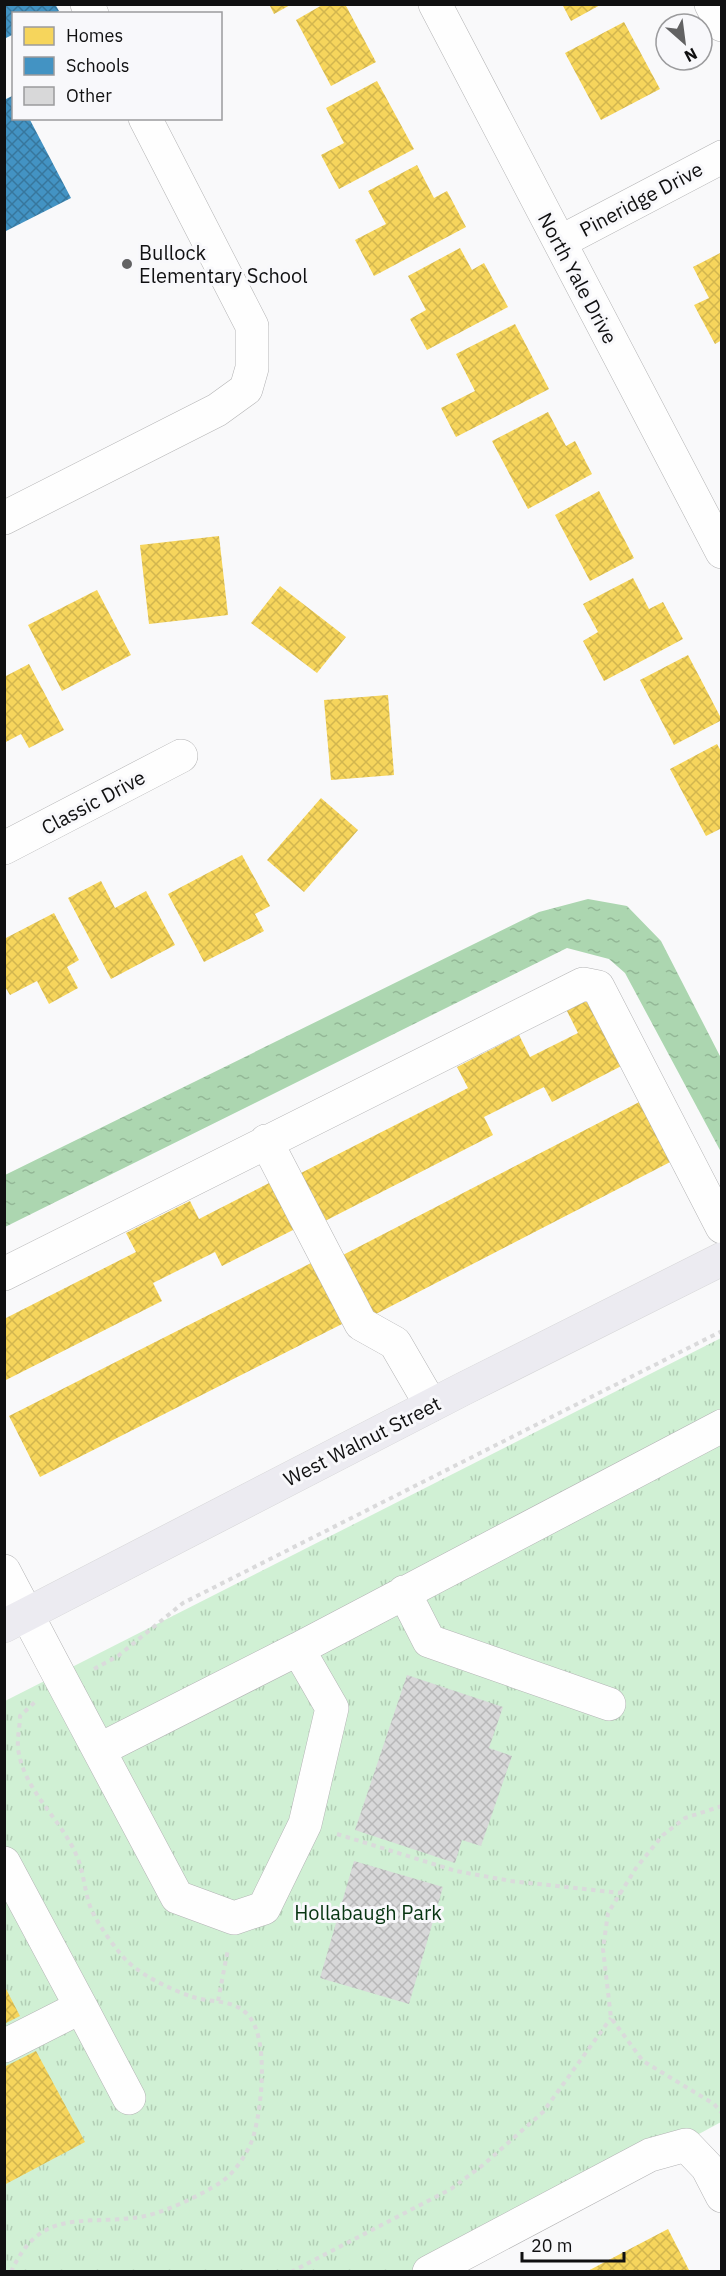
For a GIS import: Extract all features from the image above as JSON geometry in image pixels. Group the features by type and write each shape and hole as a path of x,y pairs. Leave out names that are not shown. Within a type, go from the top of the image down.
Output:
{"main road":[{"name":"West Walnut Street","path":"16,1620 431,1405 722,1259"}],"street":[{"name":"North Yale Drive","path":"435,4 722,552"},
{"path":"711,4 722,24"},
{"path":"4,519 217,410 246,389 252,368 252,326 147,120"},
{"name":"Pineridge Drive","path":"560,242 722,157"},
{"name":"Classic Drive","path":"4,848 181,756"},
{"path":"4,1274 583,984 598,987 722,1227"},
{"path":"266,1141 361,1324 394,1343 431,1405"},
{"path":"99,1750 298,1649 722,1426"},
{"path":"4,1571 16,1620 64,1684 177,1897 234,1918 264,1908 305,1824 332,1708 298,1649"},
{"path":"404,1592 429,1641 609,1704"},
{"path":"4,1863 129,2098"},
{"path":"4,2046 81,2007"},
{"path":"429,2271 650,2156 686,2145 707,2167 722,2196"}],"path":[{"path":"11,2271 20,2253 32,2239 48,2228 67,2220 134,2218 157,2213 222,2181 236,2167 254,2135 262,2048 249,2016 234,2004 192,1996 153,1978 126,1960 94,1915 78,1858 36,1793 18,1748 20,1716 29,1706 64,1684 118,1656 183,1603 722,1331"},
{"path":"722,1806 685,1818 663,1835 608,1913 603,1949 611,2018 643,2061 714,2104 722,2114"},
{"path":"305,1824 456,1871 511,1881 621,1893"},
{"path":"218,2001 234,1918"},
{"path":"291,2271 451,2189 483,2165 543,2112 611,2018"}],"green space":[{"name":"Hollabaugh Park","path":"721,1338 721,2122 447,2271 5,2272 5,1701"}],"water":[{"path":"588,899 627,906 661,941 721,1058 721,1152 625,973 609,959 567,948 5,1227 5,1175 539,912"}],"building: Homes":[{"path":"269,4 292,4 274,14"},
{"path":"324,4 345,4 376,62 331,86 296,20"},
{"path":"562,4 602,4 571,21"},
{"path":"624,22 660,89 601,120 565,53"},
{"path":"377,81 414,149 339,189 321,155 344,143 326,108"},
{"path":"417,165 434,198 447,191 466,227 374,276 355,240 386,224 368,191"},
{"path":"460,248 472,270 484,263 508,307 427,350 410,319 426,310 408,276"},
{"path":"722,252 722,340 715,344 694,305 709,298 693,267"},
{"path":"515,324 549,389 456,437 441,408 475,391 456,354"},
{"path":"548,412 566,446 575,441 592,474 528,509 492,441"},
{"path":"599,491 634,558 590,581 555,515"},
{"path":"219,536 228,615 149,624 140,545"},
{"path":"633,578 649,609 663,602 683,639 604,681 583,641 598,632 583,604"},
{"path":"280,586 346,637 317,673 251,623"},
{"path":"97,590 131,655 62,691 28,625"},
{"path":"688,655 722,720 674,745 640,680"},
{"path":"29,664 64,730 29,748 21,734 4,743 4,677"},
{"path":"388,695 394,775 331,780 324,700"},
{"path":"717,744 722,753 722,828 706,836 670,769"},
{"path":"321,798 358,830 304,892 267,860"},
{"path":"242,855 270,906 255,914 264,931 204,962 168,894"},
{"path":"101,881 115,908 146,891 175,945 111,979 68,898"},
{"path":"54,913 79,960 67,967 78,988 49,1004 37,981 10,995 4,985 4,939"},
{"path":"594,995 629,1062 552,1102 544,1087 484,1117 493,1135 325,1221 301,1173 468,1088 457,1067 519,1035 530,1057 578,1033 566,1009"},
{"path":"647,1098 678,1158 372,1316 341,1256"},
{"path":"273,1181 297,1228 222,1266 215,1252 153,1283 162,1301 4,1381 4,1319 136,1252 126,1233 190,1201 199,1219"},
{"path":"317,1260 348,1321 40,1477 9,1416"},
{"path":"4,1985 20,2016 4,2024"},
{"path":"36,2051 85,2142 4,2185 4,2067"},
{"path":"668,2229 690,2272 586,2272 601,2264"}],"building: Schools":[{"path":"4,4 55,4 59,11 57,12 12,12 12,35 4,39"},
{"path":"12,96 12,120 30,120 71,198 4,232 4,100"}],"building: Other":[{"path":"407,1675 503,1707 489,1748 512,1756 481,1846 462,1840 455,1863 355,1830"},
{"path":"354,1861 443,1887 409,2004 320,1978"}],"place":[{"name":"Bullock Elementary School","path":"127,264"}]}
